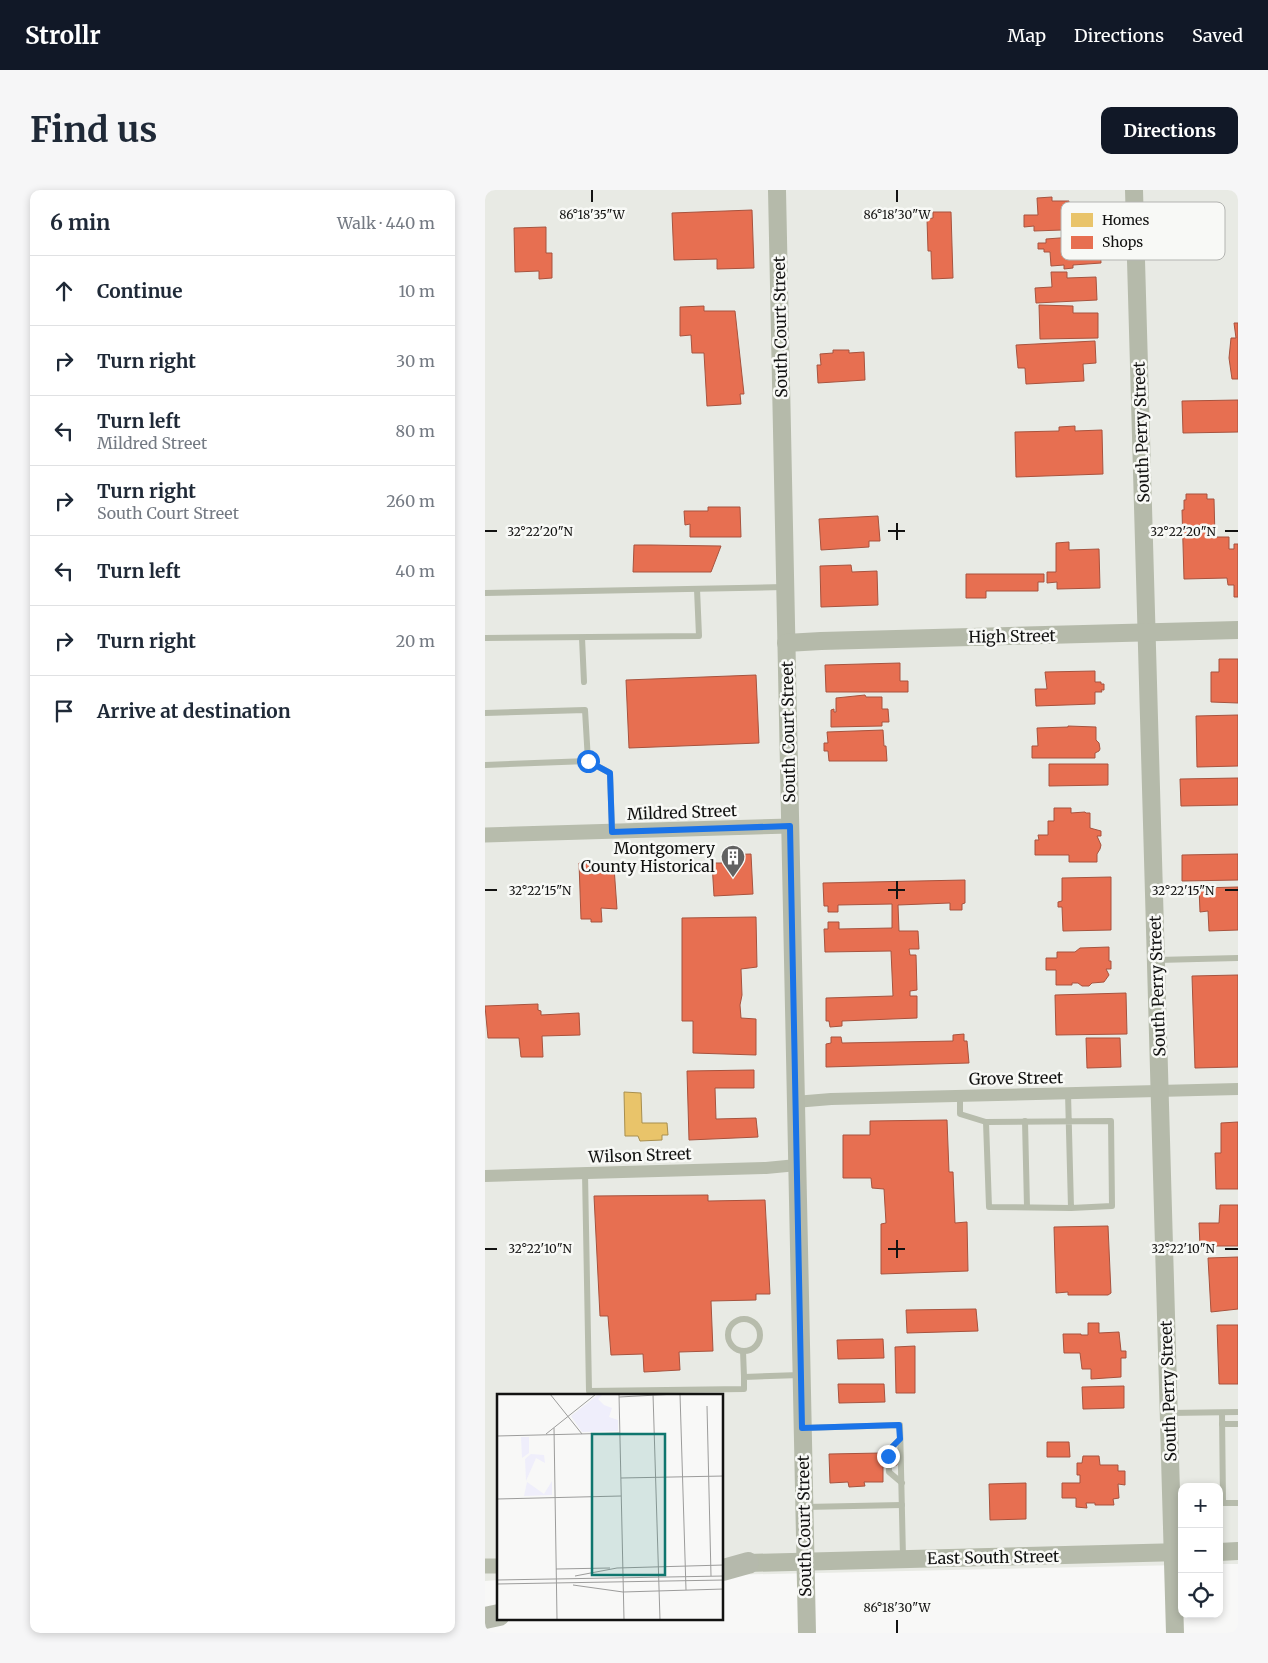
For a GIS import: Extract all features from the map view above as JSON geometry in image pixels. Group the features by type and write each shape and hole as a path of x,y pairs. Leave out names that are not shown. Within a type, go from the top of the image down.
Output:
{"highway":[{"path":"724,1570 748,1563"}],"main road":[{"name":"South Court Street","path":"777,190 807,1633"},
{"name":"South Perry Street","path":"1136,260 1169,1413 1177,1552 1174,1592 1175,1633"},
{"name":"High Street","path":"786,643 1238,630"},
{"path":"1223,1552 1238,1551"},
{"name":"East South Street","path":"748,1563 1177,1552"}],"street":[{"name":"Mildred Street","path":"485,835 790,826"},
{"name":"Grove Street","path":"795,1102 831,1099 1238,1089"},
{"name":"Wilson Street","path":"485,1176 797,1165"},
{"path":"724,1563 748,1563"}],"lane":[{"path":"485,593 785,586"},
{"path":"485,638 699,636 697,589"},
{"path":"582,638 583,682"},
{"path":"485,713 585,710 588,761"},
{"path":"485,765 588,761 610,773 612,832"},
{"path":"1156,960 1238,958"},
{"path":"1068,1093 1071,1208"},
{"path":"960,1096 960,1114 986,1122 1111,1121 1112,1206 1071,1208 989,1207 986,1122"},
{"path":"1025,1121 1027,1207"},
{"path":"585,1173 590,1393 744,1389 743,1351"},
{"path":"749,1319 757,1325 761,1335 753,1349 743,1351 733,1347 728,1338 730,1327 738,1320 749,1319"},
{"path":"743,1377 802,1375"},
{"path":"1169,1413 1238,1412"},
{"path":"1221,1483 1222,1413"},
{"path":"1222,1424 1238,1424"},
{"path":"802,1428 899,1425 903,1558"},
{"path":"888,1456 888,1451 900,1439"},
{"path":"889,1466 889,1472 901,1483"},
{"path":"1223,1503 1238,1503"},
{"path":"804,1507 902,1504"}],"shaded area":[{"path":"485,190 1238,190 1238,1564 1223,1564 1223,1483 1178,1483 1178,1565 724,1575 724,1394 497,1394 497,1580 485,1581"}],"building: Homes":[{"path":"624,1092 641,1093 642,1123 667,1123 668,1135 662,1135 662,1140 640,1141 638,1136 625,1136"}],"building: Shops":[{"path":"1052,197 1052,201 1069,201 1061,202 1061,230 1034,231 1034,226 1024,227 1024,215 1038,215 1037,198"},
{"path":"752,210 754,268 717,269 717,259 674,260 672,213"},
{"path":"933,212 951,212 953,278 932,279 931,251 928,251 927,219 933,218"},
{"path":"546,227 546,253 552,253 552,278 539,279 539,271 515,272 514,228"},
{"path":"1061,238 1061,260 1101,260 1101,263 1073,265 1073,268 1064,269 1064,265 1051,266 1050,252 1038,249 1038,243 1046,243 1046,239"},
{"path":"1051,272 1067,272 1067,278 1096,277 1097,300 1036,303 1035,288 1052,287"},
{"path":"1039,305 1073,306 1073,313 1098,313 1098,338 1040,339"},
{"path":"704,306 704,311 735,311 744,394 740,394 741,404 707,406 704,353 692,353 691,335 680,336 680,307"},
{"path":"1234,323 1238,323 1238,379 1232,379 1229,358 1231,338 1236,338"},
{"path":"1095,341 1096,363 1083,364 1084,381 1026,384 1025,368 1018,368 1016,345"},
{"path":"833,350 849,350 849,353 864,352 865,380 818,383 817,365 821,365 820,354 833,353"},
{"path":"1238,400 1238,432 1183,433 1182,401"},
{"path":"1075,426 1075,431 1102,430 1103,474 1016,477 1015,432 1059,431 1059,427"},
{"path":"1186,494 1207,494 1207,499 1214,499 1215,537 1229,537 1229,549 1234,549 1234,544 1238,544 1238,597 1234,597 1234,585 1228,585 1227,578 1184,579 1182,510 1184,510"},
{"path":"708,507 740,507 741,537 690,537 690,524 685,525 684,511 708,511"},
{"path":"878,516 880,541 869,541 869,547 821,550 819,519"},
{"path":"1069,542 1069,550 1099,549 1100,588 1057,589 1057,582 1047,583 1047,572 1056,572 1056,543"},
{"path":"634,545 721,546 711,572 633,572"},
{"path":"851,565 852,572 877,571 878,605 821,607 820,566"},
{"path":"966,574 1044,574 1044,582 1038,582 1038,591 986,591 986,598 966,598"},
{"path":"1219,659 1238,659 1238,703 1211,702 1211,672 1219,672"},
{"path":"900,663 900,681 908,681 908,692 826,692 825,665"},
{"path":"1095,671 1095,682 1104,684 1104,690 1101,690 1102,692 1095,692 1095,704 1036,706 1035,689 1047,689 1045,672"},
{"path":"756,675 759,743 629,748 626,680"},
{"path":"865,695 866,697 882,697 882,709 888,709 889,722 882,722 882,726 831,727 831,710 834,709 834,712 836,712 836,698"},
{"path":"1238,715 1238,766 1197,767 1196,716"},
{"path":"1096,727 1096,740 1099,743 1100,749 1095,753 1095,758 1032,758 1032,746 1038,746 1037,728"},
{"path":"883,730 887,761 829,761 828,751 824,751 824,743 828,743 827,732"},
{"path":"1049,764 1108,764 1108,785 1049,786"},
{"path":"1238,778 1238,805 1181,806 1180,779"},
{"path":"1054,808 1071,808 1071,813 1090,813 1090,828 1101,831 1101,836 1097,836 1101,845 1097,854 1097,862 1069,862 1069,855 1035,855 1035,840 1039,840 1038,835 1048,835 1048,821 1054,821"},
{"name":"Montgomery County Historical","path":"751,854 753,894 714,896 712,863 722,863 722,855"},
{"path":"1238,854 1238,880 1182,881 1182,855"},
{"path":"579,863 601,863 602,867 614,867 617,909 601,908 602,922 591,922 591,919 581,919"},
{"path":"1111,877 1111,930 1063,931 1062,907 1058,907 1058,902 1062,901 1062,878"},
{"path":"965,880 965,903 962,904 962,910 950,910 950,903 898,905 899,931 918,931 919,949 909,949 910,955 916,955 917,990 910,991 910,996 917,996 917,1018 842,1021 842,1026 830,1027 829,1021 826,1021 826,998 893,996 891,951 825,952 824,929 828,929 828,922 839,922 839,929 892,928 892,904 838,905 838,912 828,912 828,906 824,906 823,883"},
{"path":"1238,887 1238,930 1209,931 1208,911 1200,912 1199,888"},
{"path":"756,917 757,967 741,969 742,995 740,1005 741,1018 756,1019 756,1055 693,1053 693,1021 682,1021 682,918"},
{"path":"1109,947 1111,969 1106,969 1109,975 1104,982 1092,983 1089,986 1082,986 1078,983 1056,985 1056,970 1046,970 1046,958 1057,958 1057,952 1075,952 1080,948"},
{"path":"1238,975 1238,1067 1195,1068 1192,976"},
{"path":"1126,993 1127,1034 1056,1035 1055,995"},
{"path":"538,1004 538,1010 541,1011 541,1015 579,1013 580,1035 542,1036 543,1057 521,1057 519,1038 488,1038 485,1006"},
{"path":"964,1034 964,1041 967,1041 969,1063 826,1067 826,1044 831,1043 831,1037 841,1037 842,1043 953,1041 953,1035"},
{"path":"1086,1038 1120,1038 1121,1067 1087,1068"},
{"path":"754,1070 754,1088 715,1088 716,1119 756,1118 758,1137 689,1140 687,1071"},
{"path":"947,1120 949,1172 953,1172 955,1223 967,1222 968,1271 881,1274 881,1224 886,1223 884,1189 872,1188 871,1178 843,1178 843,1135 870,1135 870,1121"},
{"path":"1238,1122 1238,1189 1216,1189 1215,1153 1221,1153 1221,1123"},
{"path":"708,1195 708,1201 765,1200 770,1294 756,1294 756,1300 711,1301 713,1351 679,1352 680,1370 644,1372 643,1354 611,1355 608,1316 600,1316 594,1196"},
{"path":"1220,1205 1238,1205 1238,1246 1200,1246 1199,1223 1219,1223"},
{"path":"1108,1226 1111,1293 1108,1295 1068,1295 1068,1292 1056,1293 1054,1227"},
{"path":"1238,1257 1238,1309 1211,1312 1208,1258"},
{"path":"976,1309 978,1331 907,1333 906,1310"},
{"path":"1088,1323 1099,1323 1099,1333 1119,1332 1121,1351 1126,1351 1126,1358 1121,1358 1121,1377 1091,1379 1091,1369 1082,1369 1080,1353 1064,1353 1063,1334 1088,1335"},
{"path":"1217,1325 1238,1325 1238,1384 1219,1384"},
{"path":"883,1339 884,1358 838,1359 837,1340"},
{"path":"915,1346 915,1393 896,1393 895,1347"},
{"path":"838,1384 884,1384 885,1402 839,1403"},
{"path":"1124,1386 1124,1408 1083,1409 1082,1387"},
{"path":"1047,1442 1069,1442 1070,1457 1047,1457"},
{"path":"882,1453 882,1456 896,1455 897,1465 883,1466 883,1482 864,1482 865,1486 849,1487 848,1482 830,1483 829,1454"},
{"path":"1083,1456 1099,1456 1100,1465 1118,1465 1118,1471 1125,1471 1125,1485 1118,1484 1119,1498 1113,1499 1114,1505 1086,1503 1087,1508 1076,1507 1076,1498 1062,1498 1062,1483 1080,1483 1080,1475 1077,1475 1077,1463 1082,1463"},
{"path":"1026,1483 1026,1519 990,1520 989,1484"}],"place":[{"name":"Montgomery County Historical","path":"733,878"}],"route":[{"path":"588,761 610,773 612,832 790,826 802,1428 899,1425 900,1439 888,1451 888,1456"}]}
